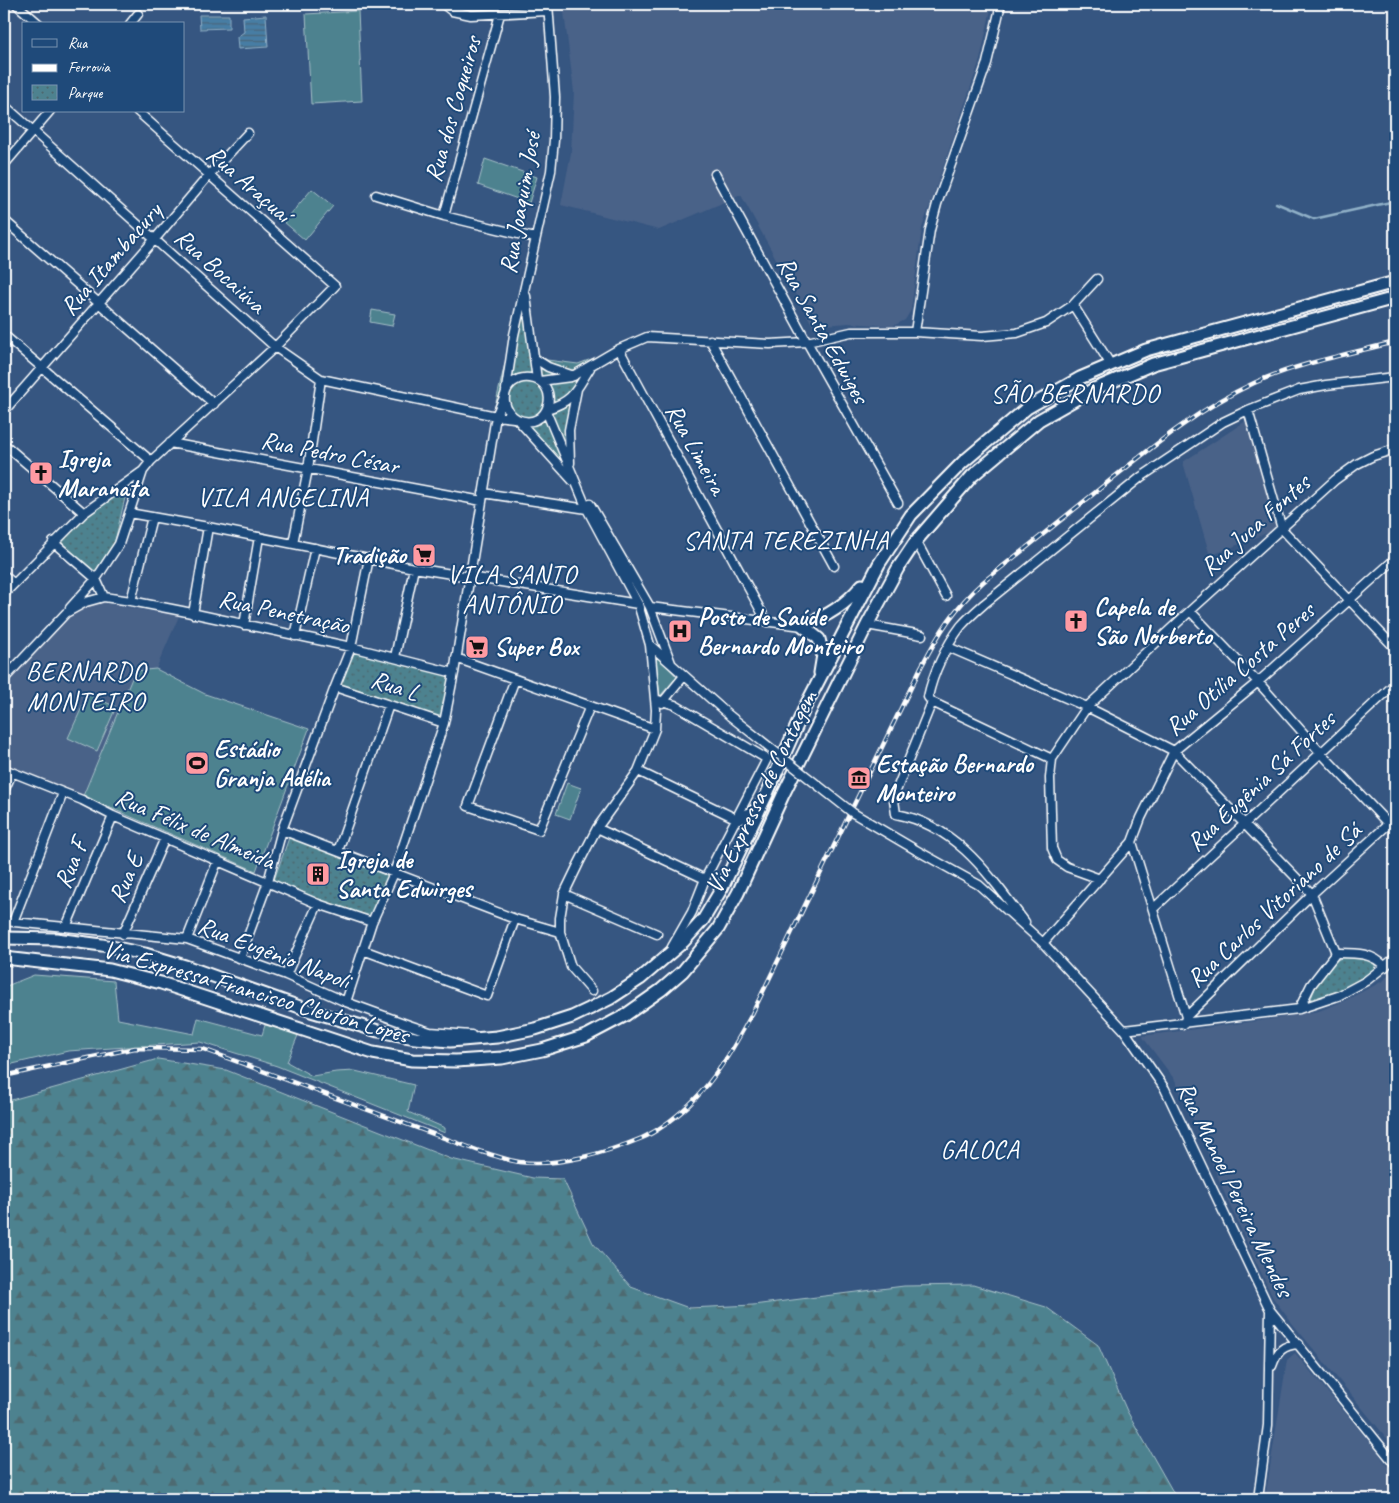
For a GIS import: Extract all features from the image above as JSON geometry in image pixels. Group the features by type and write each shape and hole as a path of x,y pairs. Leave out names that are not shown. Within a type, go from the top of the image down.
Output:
{"highway":[{"path":"802,626 825,617 854,595 879,564 911,515 963,462 1027,408 1080,378 1146,350 1395,282"},
{"path":"867,625 898,568 916,541 972,476 1039,420 1092,390 1153,364 1395,298"},
{"name":"Via Expressa de Contagem","path":"664,960 684,942 703,920 722,888 805,708 879,564"},
{"name":"Via Expressa de Contagem","path":"683,971 718,929 738,893 867,625"},
{"path":"802,626 819,639 823,654 817,686"},
{"path":"737,818 753,813 766,796"},
{"name":"Via Expressa Francisco Cleuton Lopes","path":"4,938 56,940 102,945 144,954 185,966 312,1011 378,1031 415,1038 450,1041 496,1037 536,1029 581,1013 640,979 664,960"},
{"name":"Via Expressa Francisco Cleuton Lopes","path":"4,958 110,970 162,983 373,1053 412,1060 456,1061 510,1056 542,1050 586,1036 624,1016 661,990 683,971"}],"street":[{"path":"16,4 37,22"},
{"path":"443,4 471,15 500,14 548,7"},
{"path":"915,332 930,230 936,204 987,63 1001,4"},
{"name":"Rua Joaquim José","path":"506,393 514,335 551,171 555,97 548,7"},
{"path":"132,22 138,14"},
{"name":"Rua dos Coqueiros","path":"444,216 500,14"},
{"name":"Rua Bocaiúva","path":"4,105 275,347 322,380"},
{"path":"4,165 49,112"},
{"name":"Rua Araçuaí","path":"138,112 335,286 275,347"},
{"name":"Rua Itambacury","path":"4,411 209,175 248,133"},
{"name":"Rua Santa Edwiges","path":"715,174 898,503"},
{"path":"376,195 444,216 535,238"},
{"path":"4,220 214,404"},
{"path":"346,1002 372,922 394,873 444,723 454,673 496,416 510,386 519,379 526,378 538,381 574,376 619,349 647,337 770,344 807,342 851,332 915,332 982,336 1017,333 1046,323 1073,305 1097,279"},
{"name":"Rua Joaquim José","path":"525,289 538,381"},
{"path":"1073,305 1111,365"},
{"path":"4,334 41,368 151,461"},
{"path":"710,340 834,566"},
{"path":"4,594 53,542 84,513 143,471 170,443 275,347"},
{"name":"Rua Limeira","path":"619,349 767,622"},
{"path":"534,358 548,367 574,376"},
{"path":"293,543 308,469 322,380 526,422 539,418 547,410 567,401 591,366"},
{"path":"1052,760 932,702 928,697 931,684 948,647 962,626 984,604 1141,477 1223,422 1299,390 1326,384 1395,377"},
{"path":"538,381 545,387 548,394 547,410 575,483 650,608 671,663"},
{"path":"570,468 569,430 577,389"},
{"path":"506,393 506,408 575,483"},
{"path":"1248,410 1282,528 1395,648"},
{"name":"Rua Pedro César","path":"170,443 308,469 483,497 589,508"},
{"path":"4,444 84,513"},
{"name":"Rua Juca Fontes","path":"1100,879 1067,867 1057,860 1052,848 1050,778 1052,760 1087,707 1335,480 1357,464 1395,450"},
{"path":"4,679 96,579 119,544 143,471"},
{"path":"589,508 638,604 650,645 656,710 655,729 638,771 597,828 564,894 560,932 572,967 592,992"},
{"path":"129,513 208,526 414,568 638,604"},
{"path":"131,601 152,517"},
{"path":"193,614 208,526"},
{"path":"244,625 258,537"},
{"path":"916,541 946,596"},
{"path":"53,542 96,579 104,598 86,602 66,613"},
{"path":"296,636 315,548"},
{"path":"240,958 268,882 282,830 351,647 369,558"},
{"name":"Rua Otília Costa Peres","path":"1043,943 1132,842 1141,818 1174,751 1258,682 1395,559"},
{"path":"395,658 414,568"},
{"path":"4,575 13,583"},
{"name":"Rua Penetração","path":"104,598 131,601 351,647 454,673"},
{"path":"650,608 802,626"},
{"path":"1190,611 1258,682 1321,753 1392,821 1395,831"},
{"path":"867,625 922,635"},
{"name":"Rua Manoel Pereira Mendes","path":"650,645 730,716 853,813 979,885 1035,935 1124,1030 1165,1089 1270,1310 1395,1464"},
{"path":"948,647 1087,707 1174,751 1312,894 1336,953"},
{"path":"456,658 655,729"},
{"path":"656,710 684,676"},
{"path":"515,679 468,806 539,830 590,706"},
{"name":"Rua Eugênia Sá Fortes","path":"1154,908 1395,684"},
{"name":"Rua L","path":"335,687 444,723"},
{"path":"655,700 675,705 767,759 705,879 692,912 664,960"},
{"name":"Rua Manoel Pereira Mendes","path":"932,702 896,791 894,800 896,814 913,818 948,836 962,847 997,885 1035,935"},
{"path":"338,851 389,705"},
{"path":"4,791 8,771"},
{"name":"Rua Félix de Almeida","path":"8,771 82,800 113,816 318,904 372,922"},
{"path":"638,771 737,818"},
{"path":"14,922 63,793"},
{"name":"Rua F","path":"66,927 113,816"},
{"name":"Rua Carlos Vitoriano de Sá","path":"1185,1020 1312,894 1392,821"},
{"path":"597,828 705,879"},
{"path":"282,830 515,919 560,932"},
{"name":"Rua E","path":"123,934 165,838"},
{"path":"1132,842 1154,908 1185,1020"},
{"path":"187,939 218,860"},
{"path":"564,894 657,934"},
{"path":"286,975 318,904"},
{"path":"363,950 487,996 515,919"},
{"name":"Rua Eugênio Napoli","path":"4,921 187,939 286,975 346,1002 430,1032 496,1037"},
{"path":"1336,953 1367,955 1379,960 1385,967"},
{"path":"1299,1009 1311,985 1336,953"},
{"path":"1124,1030 1185,1020 1299,1009 1338,996 1366,980 1395,958"},
{"path":"1258,1499 1268,1424 1270,1310"},
{"path":"1270,1375 1278,1351 1289,1345 1298,1344"}],"shaded area":[{"path":"563,4 992,4 980,60 922,228 911,310 905,320 893,326 848,323 813,326 741,195 659,230 561,205 571,153 574,92"},
{"path":"199,15 229,15 229,28 200,29"},
{"path":"266,15 268,47 238,49 237,37 244,32 243,17"},
{"path":"1249,419 1279,528 1210,556 1183,462"},
{"path":"103,603 179,616 156,669 135,671 83,797 4,763 4,687 68,616 87,606"},
{"path":"1395,968 1395,1448 1273,1298 1175,1080 1142,1036 1319,1011 1344,1001 1383,981"},
{"path":"1295,1353 1376,1450 1395,1477 1395,1499 1265,1499 1287,1360"}],"green space":[{"path":"358,11 362,101 311,104 306,14"},
{"path":"485,159 537,177 529,203 478,185"},
{"path":"312,189 333,206 305,240 284,222"},
{"path":"523,286 539,355 547,360 578,364 610,352 575,390 568,429 573,483 513,423 492,419"},
{"path":"372,310 395,314 392,326 370,322"},
{"path":"127,489 115,541 94,573 60,541 85,516"},
{"path":"353,651 449,675 440,719 340,687"},
{"path":"654,652 677,677 660,696"},
{"name":"Estádio Granja Adélia","path":"156,669 205,694 309,729 256,871 83,796 135,671"},
{"path":"88,694 116,707 97,751 68,738"},
{"path":"567,783 581,788 570,819 556,814"},
{"path":"290,835 393,878 378,916 366,919 274,880"},
{"path":"1349,955 1375,962 1375,969 1336,993 1310,1001 1316,986 1329,967 1334,962"},
{"path":"34,975 114,981 118,1019 194,1034 198,1018 262,1035 265,1025 299,1033 287,1062 312,1076 355,1071 414,1085 408,1112 445,1128 445,1133 277,1066 200,1042 68,1051 4,1066 4,987"},
{"path":"158,1059 226,1070 451,1159 533,1178 563,1179 593,1243 631,1287 689,1308 753,1305 904,1286 973,1285 1046,1307 1098,1345 1127,1411 1177,1499 4,1499 4,1102"}],"waterway":[{"path":"1276,203 1314,219 1395,201"}],"railway":[{"path":"4,1076 135,1048 203,1049 482,1152 519,1162 534,1163 581,1158 628,1144 648,1135 667,1123 699,1095 731,1050 752,1014 921,667 948,621 964,601 983,582 1146,452 1180,426 1216,403 1254,383 1288,370 1324,359 1395,342"}],"place":[{"name":"Igreja Maranata","path":"41,473"},
{"name":"Tradição","path":"424,555"},
{"name":"Capela de São Norberto","path":"1076,621"},
{"name":"Posto de Saúde Bernardo Monteiro","path":"680,631"},
{"name":"Super Box","path":"477,647"},
{"name":"Estádio Granja Adélia","path":"197,763"},
{"name":"Estação Bernardo Monteiro","path":"859,778"},
{"name":"Igreja de Santa Edwirges","path":"318,874"}],"district":[{"name":"SÃO BERNARDO","path":"1075,393"},
{"name":"VILA ANGELINA","path":"283,497"},
{"name":"SANTA TEREZINHA","path":"786,540"},
{"name":"VILA SANTO ANTÔNIO","path":"512,589"},
{"name":"BERNARDO MONTEIRO","path":"86,686"},
{"name":"GALOCA","path":"980,1149"}]}
